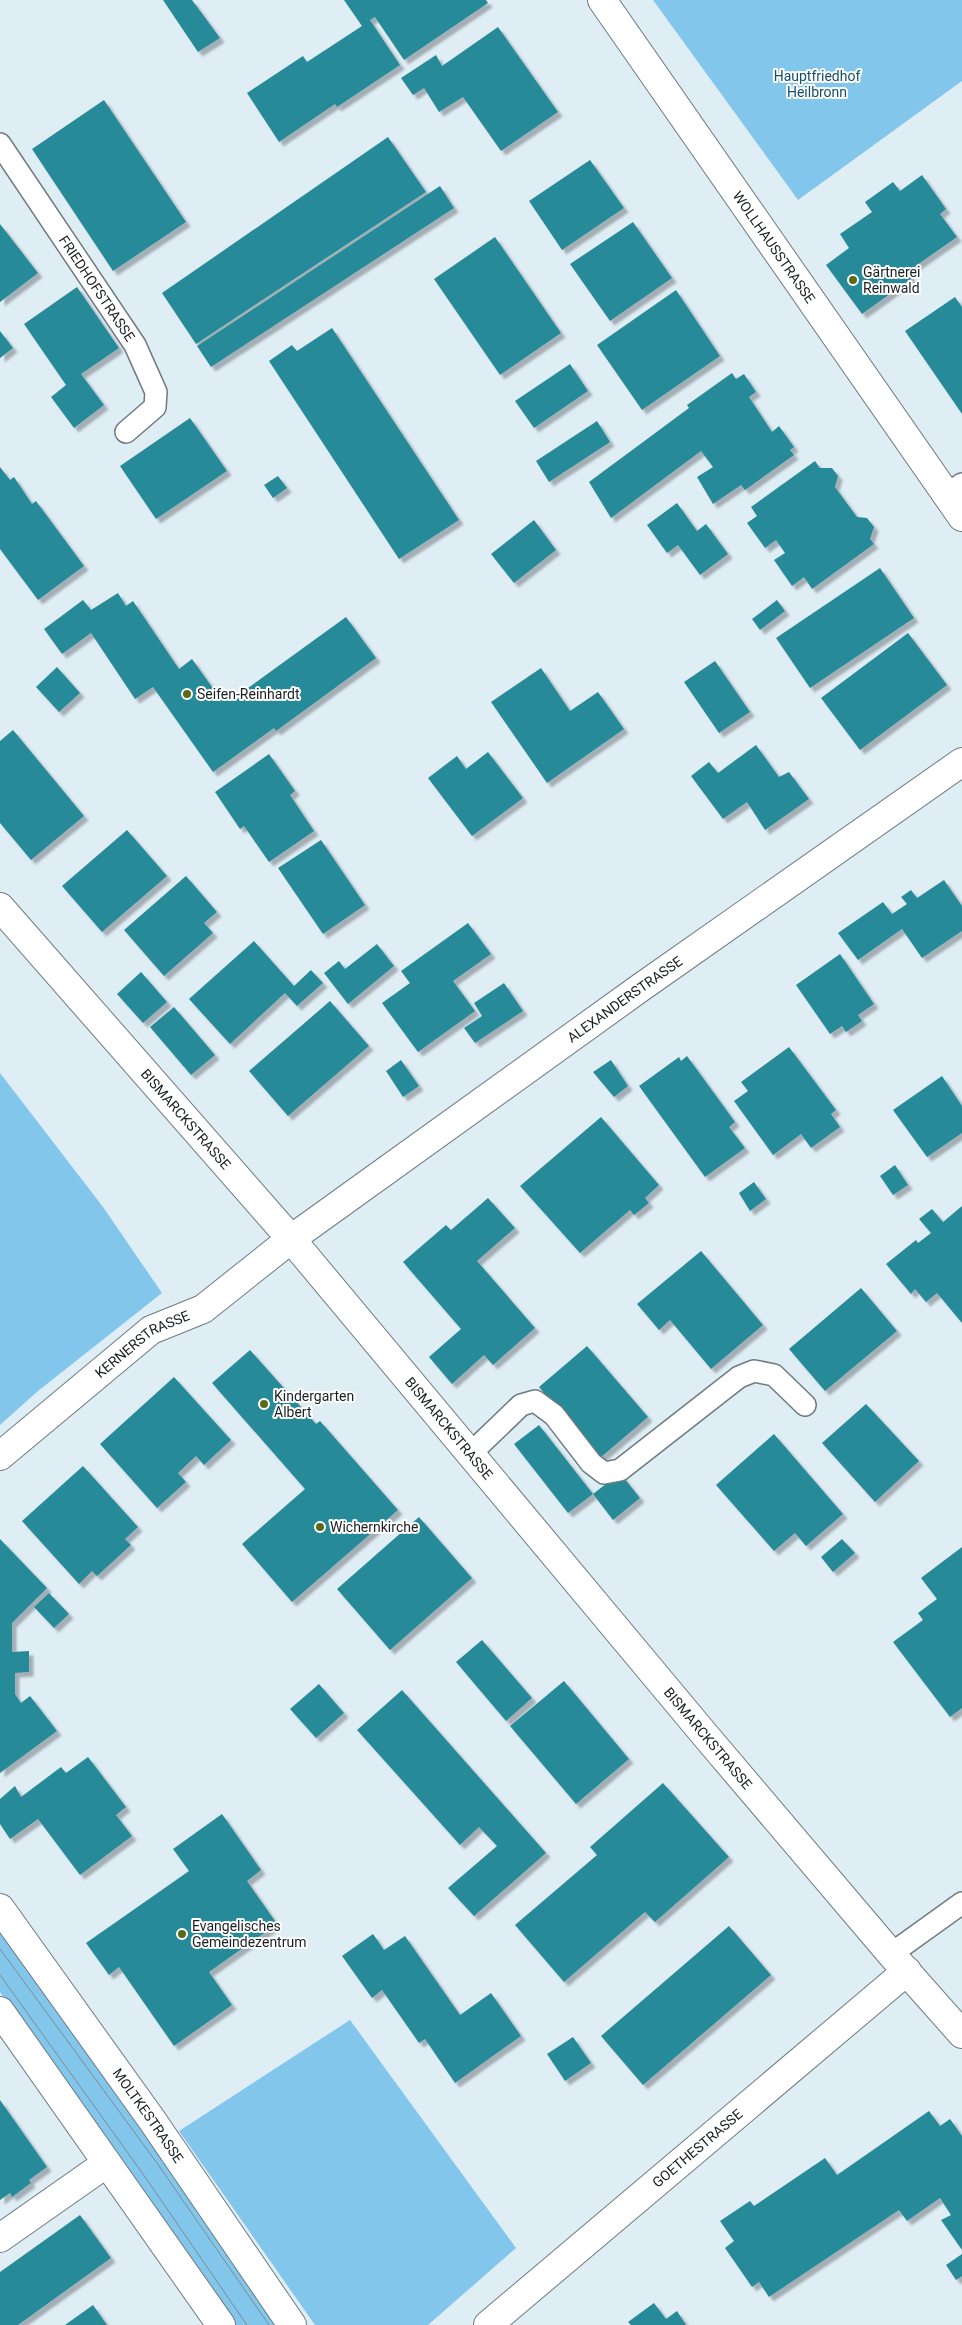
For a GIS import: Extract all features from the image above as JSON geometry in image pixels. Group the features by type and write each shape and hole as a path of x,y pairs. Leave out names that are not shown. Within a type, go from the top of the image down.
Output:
{"street":[{"name":"WOLLHAUSSTRASSE","path":"602,0 954,489 962,517"},
{"name":"ALEXANDERSTRASSE","path":"291,1239 646,983 962,762"},
{"name":"BISMARCKSTRASSE","path":"0,907 291,1239 469,1455 899,1963 962,2034"},
{"name":"KERNERSTRASSE","path":"0,1456 152,1330 203,1309 291,1239"},
{"name":"MOLTKESTRASSE","path":"0,1908 157,2127 292,2325"},
{"name":"GOETHESTRASSE","path":"488,2325 899,1963"},
{"path":"0,2011 221,2325"},
{"path":"0,2238 108,2163"}],"lane":[{"name":"FRIEDHOFSTRASSE","path":"0,144 88,272 149,372 156,392 155,407 126,432"},
{"path":"469,1455 521,1405 535,1401 554,1415 591,1463 604,1473 620,1470 739,1377 754,1371 774,1376 805,1405"},
{"path":"899,1963 962,1903"}],"green space":[{"name":"Hauptfriedhof Heilbronn","path":"653,0 962,0 962,81 798,200"},
{"path":"0,1073 103,1207 162,1293 38,1391 0,1425"},
{"path":"0,1930 217,2233 277,2325 233,2325 0,1992"},
{"path":"350,2020 516,2248 428,2325 315,2325 179,2131"}],"building":[{"path":"163,0 192,0 220,38 198,52"},
{"path":"344,0 486,0 488,3 404,60 375,17 370,20 400,65 337,107 335,104 279,142 247,93 303,56 307,62 362,26"},
{"path":"498,27 558,112 501,151 463,97 439,112 424,88 413,95 401,78 436,55 442,66"},
{"path":"104,100 186,222 113,271 32,149"},
{"path":"388,137 426,192 196,344 162,293"},
{"path":"590,160 624,208 562,250 529,201"},
{"path":"922,175 946,209 940,214 957,237 907,272 912,278 862,314 826,265 849,248 840,234 872,212 865,202 893,182 900,191"},
{"path":"440,186 454,208 211,367 197,346"},
{"path":"633,222 672,278 610,321 570,264"},
{"path":"0,224 38,273 0,302"},
{"path":"495,237 561,333 500,375 434,279"},
{"path":"77,287 119,348 81,374 104,405 74,428 51,397 66,385 24,324"},
{"path":"676,290 720,356 642,410 597,345"},
{"path":"955,297 962,307 962,414 905,331"},
{"path":"332,328 459,520 399,559 269,361 292,345 297,351"},
{"path":"0,331 13,348 0,358"},
{"path":"570,364 588,391 534,428 515,401"},
{"path":"732,373 736,379 744,374 756,392 749,397 772,432 779,426 794,447 790,450 794,455 745,490 741,485 713,504 697,477 713,467 701,451 611,518 589,482 689,408 687,405"},
{"path":"190,418 227,471 156,519 120,466"},
{"path":"597,421 610,442 549,482 536,461"},
{"path":"815,461 820,468 832,468 838,476 835,487 857,517 867,518 874,527 870,539 874,544 812,589 804,577 792,586 774,560 785,553 776,540 765,548 747,523 757,516 751,507"},
{"path":"0,467 10,480 14,477 32,504 36,501 84,566 38,600 0,549"},
{"path":"278,476 287,488 273,498 264,485"},
{"path":"677,503 697,531 706,524 728,554 700,575 678,545 667,553 647,525"},
{"path":"534,520 556,550 514,583 491,554"},
{"path":"880,568 914,618 810,688 776,638"},
{"path":"118,593 126,606 133,601 179,669 192,659 222,701 232,693 236,700 250,690 248,688 346,617 376,658 276,731 274,728 213,772 153,687 135,699 91,633 62,654 44,629 83,600 91,610"},
{"path":"777,600 785,611 760,630 752,619"},
{"path":"908,633 947,685 860,750 821,698"},
{"path":"715,661 750,712 719,733 684,682"},
{"path":"57,667 80,693 59,712 36,687"},
{"path":"541,668 570,711 598,692 624,729 547,783 491,702"},
{"path":"13,730 84,816 31,860 0,823 0,741"},
{"path":"756,745 779,777 789,772 809,799 765,830 747,802 723,819 691,776 709,762 718,773"},
{"path":"488,752 523,798 472,836 428,778 457,756 466,769"},
{"path":"269,754 295,791 290,795 314,831 269,862 244,826 240,829 215,792"},
{"path":"127,830 167,876 102,932 62,886"},
{"path":"321,840 365,905 323,934 278,868"},
{"path":"186,876 217,912 204,923 213,933 164,976 124,930"},
{"path":"944,880 962,906 962,931 922,958 902,929 858,960 838,933 883,902 892,914 907,904 901,897 911,890 917,898"},
{"path":"468,923 491,954 453,981 475,1011 418,1052 382,1003 410,983 401,971"},
{"path":"254,941 294,986 311,970 323,983 297,1006 285,993 230,1044 189,999"},
{"path":"377,944 394,966 348,1004 324,973 339,961 345,969"},
{"path":"840,954 874,1004 858,1015 862,1021 846,1032 842,1026 830,1034 796,985"},
{"path":"141,972 167,1002 143,1023 117,994"},
{"path":"504,983 523,1011 475,1043 464,1028 482,1016 474,1003"},
{"path":"330,1001 369,1046 288,1116 249,1071"},
{"path":"174,1007 215,1055 191,1075 150,1027"},
{"path":"789,1047 836,1110 831,1114 840,1127 811,1148 801,1134 773,1155 734,1101 748,1091 741,1082"},
{"path":"687,1056 735,1122 729,1127 745,1148 705,1177 639,1086 679,1057 681,1061"},
{"path":"401,1060 419,1086 403,1097 386,1071"},
{"path":"611,1060 628,1086 614,1097 593,1072"},
{"path":"942,1076 962,1106 962,1133 927,1157 893,1110"},
{"path":"601,1117 659,1185 645,1198 649,1203 634,1215 630,1210 580,1253 520,1186"},
{"path":"895,1165 908,1185 893,1195 880,1176"},
{"path":"754,1182 766,1199 750,1211 739,1193"},
{"path":"488,1198 515,1228 477,1261 535,1328 493,1365 484,1355 452,1384 429,1357 461,1329 403,1262 446,1225 451,1230"},
{"path":"962,1206 962,1323 937,1293 926,1302 915,1289 911,1294 886,1264 916,1240 918,1243 931,1233 919,1219 932,1209 943,1222"},
{"path":"701,1251 763,1325 711,1369 670,1320 659,1330 637,1304"},
{"path":"861,1288 897,1331 825,1391 789,1349"},
{"path":"587,1346 648,1417 600,1458 539,1387"},
{"name":"Wichernkirche","path":"250,1350 316,1424 320,1421 398,1510 292,1602 242,1544 305,1489 212,1383"},
{"path":"174,1377 231,1440 204,1465 196,1456 178,1473 186,1482 157,1508 100,1444"},
{"path":"866,1404 919,1461 875,1502 822,1443"},
{"path":"539,1425 593,1494 568,1513 514,1444"},
{"path":"774,1434 843,1514 806,1546 795,1533 774,1551 716,1485"},
{"path":"83,1466 138,1527 125,1539 131,1545 97,1576 92,1571 79,1584 22,1521"},
{"path":"620,1473 640,1498 613,1520 593,1494"},
{"path":"419,1517 472,1578 390,1650 337,1589"},
{"path":"0,1539 47,1588 12,1623 12,1652 29,1651 29,1672 15,1673 15,1694 21,1703 30,1696 57,1731 0,1773"},
{"path":"842,1539 855,1553 833,1572 821,1557"},
{"path":"962,1547 962,1708 950,1717 893,1642 923,1620 918,1613 937,1599 921,1578"},
{"path":"49,1593 69,1614 54,1628 34,1607"},
{"path":"482,1640 532,1698 506,1721 456,1662"},
{"path":"564,1681 629,1759 576,1804 510,1726"},
{"path":"319,1684 344,1713 316,1738 290,1709"},
{"path":"402,1690 546,1853 474,1916 448,1888 497,1846 479,1827 460,1845 357,1730"},
{"path":"88,1757 126,1807 116,1815 132,1836 80,1875 38,1819 10,1839 0,1824 0,1799 15,1786 21,1797 61,1767 66,1773"},
{"path":"663,1783 729,1857 655,1922 645,1912 564,1982 515,1925 597,1855 590,1847"},
{"name":"Evangelisches Gemeindezentrum","path":"222,1814 261,1870 247,1881 277,1924 209,1972 232,2005 174,2046 119,1967 109,1975 86,1943 189,1871 173,1849"},
{"path":"729,1926 771,1975 643,2085 601,2036"},
{"path":"373,1934 384,1950 405,1936 460,2015 491,1993 521,2036 455,2083 425,2039 419,2043 382,1990 372,1998 342,1956"},
{"path":"573,2037 591,2063 565,2081 547,2054"},
{"path":"0,2100 47,2167 29,2180 31,2183 12,2197 10,2193 0,2200"},
{"path":"929,2111 940,2126 950,2119 962,2136 962,2250 941,2220 951,2215 940,2198 907,2221 899,2210 769,2297 759,2282 752,2287 725,2248 734,2241 720,2221 750,2201 754,2206 825,2158 837,2175"},
{"path":"80,2215 111,2258 18,2325 0,2325 0,2272"},
{"path":"962,2254 962,2276 956,2280 946,2265"},
{"path":"654,2303 666,2319 677,2311 686,2325 631,2325 628,2322"},
{"path":"93,2305 107,2325 65,2325"}],"tram line":[{"path":"0,1949 157,2163 269,2325"},
{"path":"0,1975 143,2174 247,2325"}],"place":[{"name":"Gärtnerei Reinwald","path":"853,280"},
{"name":"Seifen-Reinhardt","path":"187,694"},
{"name":"Kindergarten Albert","path":"264,1404"},
{"name":"Wichernkirche","path":"320,1527"},
{"name":"Evangelisches Gemeindezentrum","path":"182,1934"}]}
